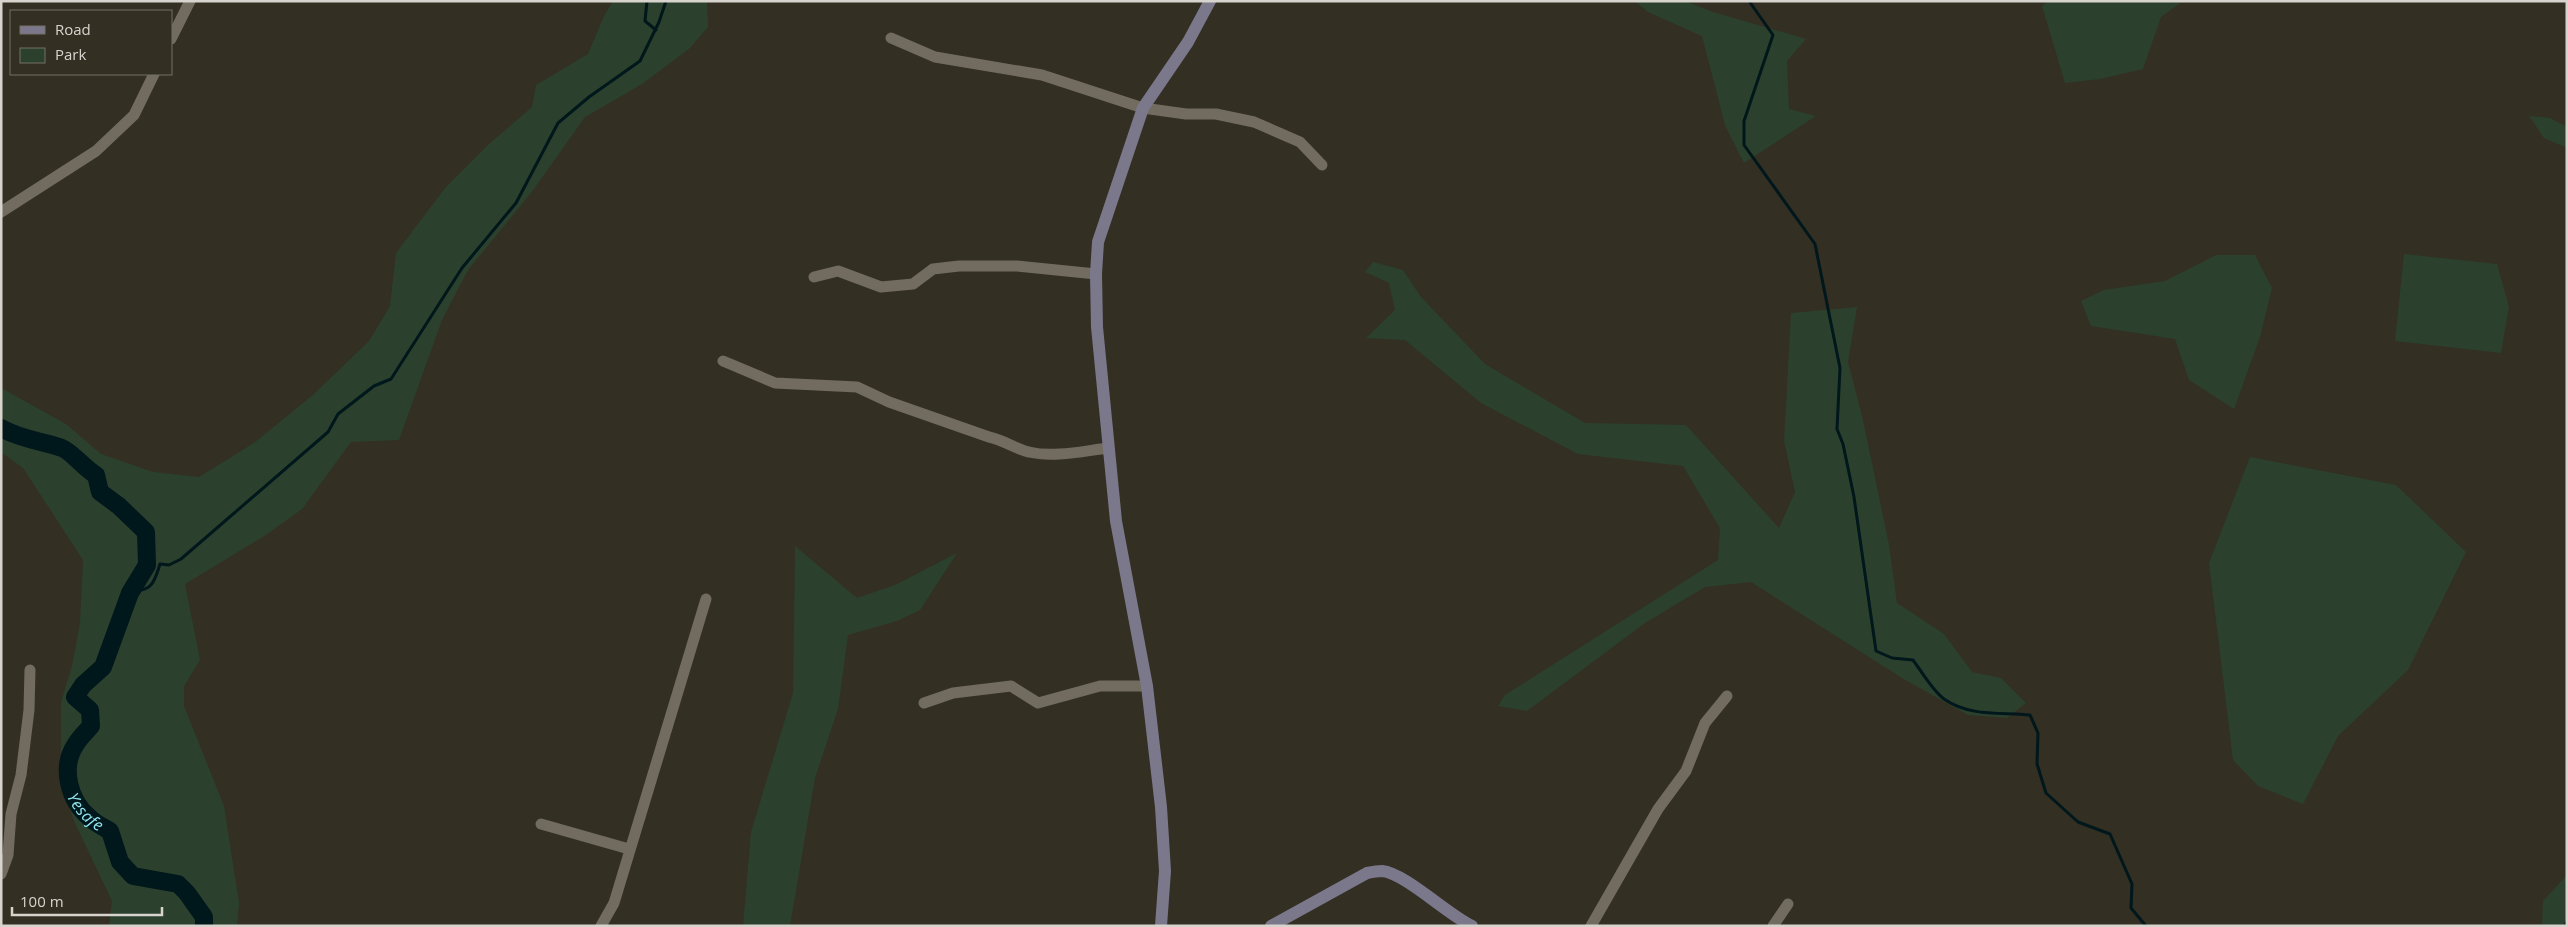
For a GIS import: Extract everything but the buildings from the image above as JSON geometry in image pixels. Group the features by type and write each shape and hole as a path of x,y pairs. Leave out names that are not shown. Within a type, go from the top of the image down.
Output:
{"main road":[{"path":"1161,926 1165,871 1163,840 1146,686 1116,521 1097,327 1096,274 1098,242 1143,108 1188,42 1210,1"},
{"path":"1271,926 1367,873 1384,871 1400,878 1460,920 1472,926"}],"street":[{"path":"172,37 190,1"},
{"path":"891,38 935,57 1042,75 1143,108 1186,114 1216,114 1254,122 1300,142 1322,165"},
{"path":"1,212 96,151 134,115 154,75"},
{"path":"814,277 838,271 881,287 913,284 934,269 959,266 1017,266 1096,274"},
{"path":"723,361 774,383 857,387 889,402 989,438 1004,440 1029,452 1052,454 1108,448"},
{"path":"600,926 614,903 706,599"},
{"path":"1,874 8,855 11,814 21,775 29,710 30,670"},
{"path":"924,703 953,693 1011,686 1038,703 1100,686 1146,686"},
{"path":"1591,926 1658,809 1686,770 1705,723 1727,696"},
{"path":"541,824 630,849"},
{"path":"1773,926 1788,904"}],"green space":[{"path":"613,1 707,1 708,27 690,48 642,84 585,117 534,189 468,270 442,320 399,440 351,442 302,509 266,535 185,584 200,660 184,686 184,706 224,806 239,903 237,926 109,926 112,901 74,821 61,785 61,702 72,666 80,623 83,560 23,468 1,452 1,388 66,424 101,454 153,472 199,477 254,443 314,394 369,341 390,306 396,253 445,188 488,145 532,107 536,85 588,54 604,16"},
{"path":"1635,1 1688,2 1713,12 1806,39 1787,61 1789,109 1816,116 1744,163 1725,125 1702,36 1648,12"},
{"path":"2048,1 2183,1 2161,17 2143,69 2100,79 2065,83 2042,6"},
{"path":"2529,116 2550,118 2567,127 2567,148 2544,138"},
{"path":"2404,254 2497,264 2509,307 2501,353 2395,341"},
{"path":"2216,255 2255,255 2272,288 2260,337 2234,409 2189,380 2175,339 2091,326 2081,301 2104,290 2165,281"},
{"path":"1373,262 1403,270 1421,297 1485,364 1585,423 1686,425 1779,528 1795,492 1784,441 1791,313 1857,307 1848,362 1863,420 1889,545 1897,603 1944,634 1972,672 2001,678 2026,703 2007,718 1968,715 1902,678 1751,582 1705,587 1645,623 1527,711 1498,706 1505,695 1718,560 1720,528 1683,466 1578,454 1481,403 1405,340 1366,338 1395,310 1389,283 1365,272"},
{"path":"2250,457 2396,485 2466,552 2408,670 2338,736 2303,804 2258,786 2233,760 2209,563"},
{"path":"795,546 857,598 895,585 957,553 920,610 897,621 848,635 838,709 815,778 790,926 743,926 751,832 793,693"},
{"path":"2567,875 2567,926 2542,926 2543,901"}],"waterway":[{"path":"647,1 645,21 656,30"},
{"path":"132,590 144,589 152,584 160,564 169,565 181,559 328,432 338,414 374,386 391,379 462,268 516,203 558,123 589,97 640,61 659,22 666,1"},
{"path":"1749,1 1773,35 1744,121 1744,145 1815,244 1840,368 1837,429 1843,444 1854,497 1876,651 1892,658 1913,660 1935,691 1954,705 1986,713 2030,715 2038,733 2037,764 2046,793 2078,822 2110,834 2132,884 2131,908 2146,926"},
{"name":"Yesafe","path":"1,428 16,435 66,450 96,475 100,492 119,506 146,532 147,565 130,593 103,667 83,685 75,697 90,710 91,726 79,739 71,753 68,763 69,783 72,793 83,811 94,822 110,831 120,862 133,876 178,884 204,917 204,926"},
{"path":"2565,926 2567,921"}]}
